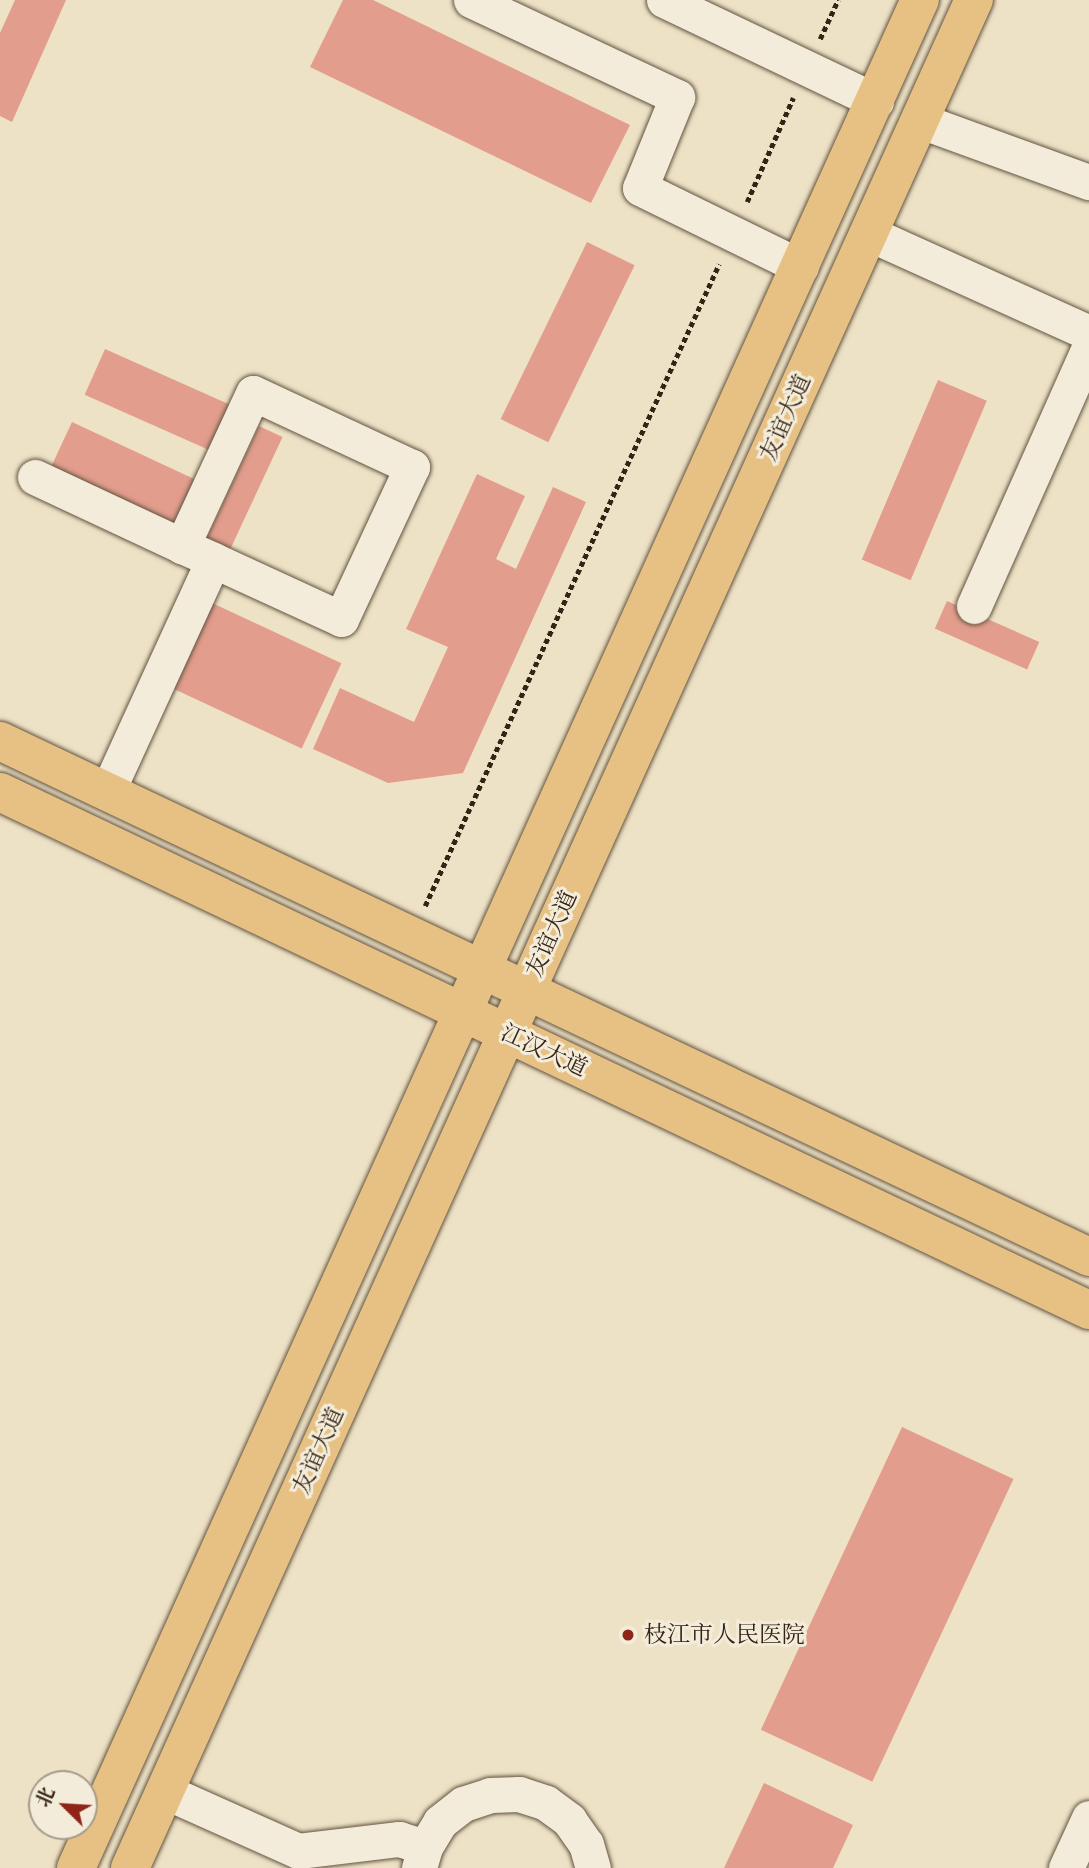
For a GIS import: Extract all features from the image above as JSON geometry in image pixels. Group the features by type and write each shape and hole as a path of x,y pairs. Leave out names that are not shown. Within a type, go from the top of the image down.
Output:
{"main road":[{"path":"76,1868 920,0"},
{"name":"友谊大道","path":"130,1868 974,0"},
{"name":"江汉大道","path":"0,741 1089,1257"},
{"name":"江汉大道","path":"0,792 1089,1310"}],"street":[{"path":"471,0 677,97 640,188 801,267"},
{"path":"664,0 876,101"},
{"path":"921,121 1089,183"},
{"path":"870,234 1089,333"},
{"path":"974,606 1089,348"},
{"path":"35,477 197,553 341,620 412,467 253,393 197,553 107,792"},
{"path":"164,1791 313,1858 400,1839 422,1857 440,1822 463,1804 491,1795 519,1794 546,1803 569,1820 586,1844 593,1868"},
{"path":"1066,1868 1089,1818"}],"path":[{"path":"419,920 838,0"}],"building":[{"path":"15,0 66,0 12,122 0,116 0,33"},
{"path":"343,0 373,0 630,125 591,203 310,67"},
{"path":"587,242 635,265 548,442 501,419"},
{"path":"105,349 236,407 215,453 85,395"},
{"path":"938,380 987,401 911,580 862,559"},
{"path":"72,422 202,482 180,529 50,468"},
{"path":"259,426 283,437 231,548 207,537"},
{"path":"477,474 525,496 496,559 516,569 553,487 586,502 463,773 388,783 313,749 340,688 414,722 448,647 406,629"},
{"path":"947,601 1039,642 1027,669 935,628"},
{"path":"210,602 341,663 302,748 170,687"},
{"path":"902,1427 1013,1479 872,1782 761,1730"},
{"path":"764,1783 853,1825 833,1868 724,1868"}],"place":[{"name":"枝江市人民医院","path":"628,1635"}]}
